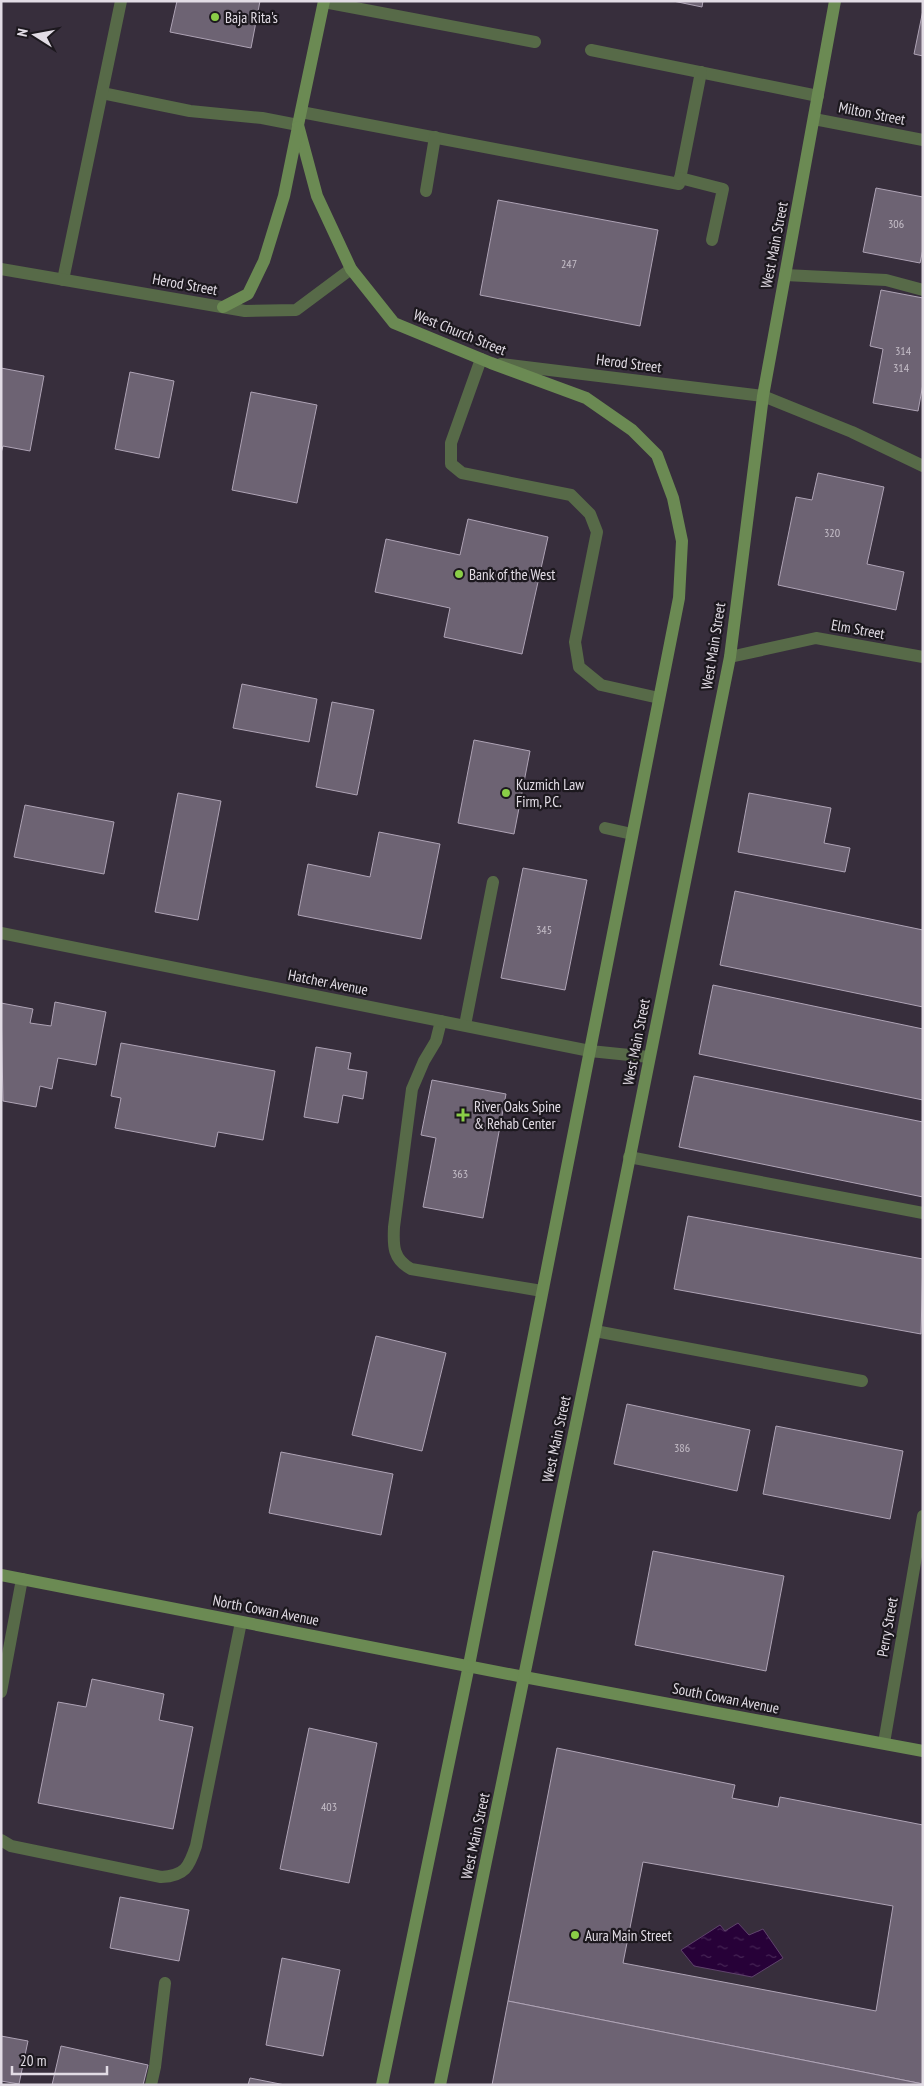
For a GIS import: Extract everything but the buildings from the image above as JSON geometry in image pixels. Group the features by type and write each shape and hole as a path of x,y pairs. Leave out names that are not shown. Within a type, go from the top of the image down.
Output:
{"main road":[{"name":"West Main Street","path":"440,2085 595,1331 730,657 762,396 835,1"},
{"name":"West Church Street","path":"324,2 300,119 318,196 351,269 394,323 486,361 586,398 632,430 657,455 673,498 682,542 679,598 659,698"},
{"path":"222,307 248,294 264,261 284,196 300,119"},
{"path":"382,2085 469,1665 659,698"},
{"name":"North Cowan Avenue","path":"1,1575 524,1677"},
{"name":"South Cowan Avenue","path":"524,1677 923,1751"}],"street":[{"path":"63,280 121,1"},
{"path":"324,2 535,42"},
{"path":"591,50 818,96"},
{"path":"102,93 190,111 262,118 300,119 435,138 679,184 701,72"},
{"name":"Milton Street","path":"814,119 923,140"},
{"path":"426,191 435,138"},
{"path":"680,178 724,189 712,240"},
{"name":"Herod Street","path":"1,270 245,311 296,310 351,269"},
{"path":"785,275 886,280 923,290"},
{"path":"486,361 451,443 451,464 462,473 571,495 590,514 597,532 575,642 578,667 601,685 659,698"},
{"name":"Herod Street","path":"486,361 762,396 852,432 923,466"},
{"name":"Elm Street","path":"730,657 816,638 923,657"},
{"path":"604,828 632,834"},
{"path":"465,1026 493,882"},
{"name":"Hatcher Avenue","path":"1,933 590,1051 650,1057"},
{"path":"441,1021 436,1041 424,1061 412,1089 394,1227 393,1244 396,1254 401,1264 411,1269 542,1291"},
{"path":"630,1157 923,1213"},
{"path":"595,1331 862,1381"},
{"name":"Perry Street","path":"884,1743 923,1516"},
{"path":"1,1692 22,1579"},
{"path":"1,1840 11,1846 161,1878 174,1877 185,1871 196,1846 241,1622"},
{"path":"151,2085 155,2067 165,1983"}],"water":[{"path":"738,1923 749,1935 763,1929 783,1958 752,1977 694,1966 681,1950 720,1925 725,1931"}],"place":[{"name":"Baja Rita's","path":"215,17"},
{"name":"Bank of the West","path":"459,574"},
{"name":"Kuzmich Law Firm, P.C.","path":"506,793"},
{"name":"River Oaks Spine & Rehab Center","path":"463,1115"},
{"name":"Aura Main Street","path":"575,1935"}]}
